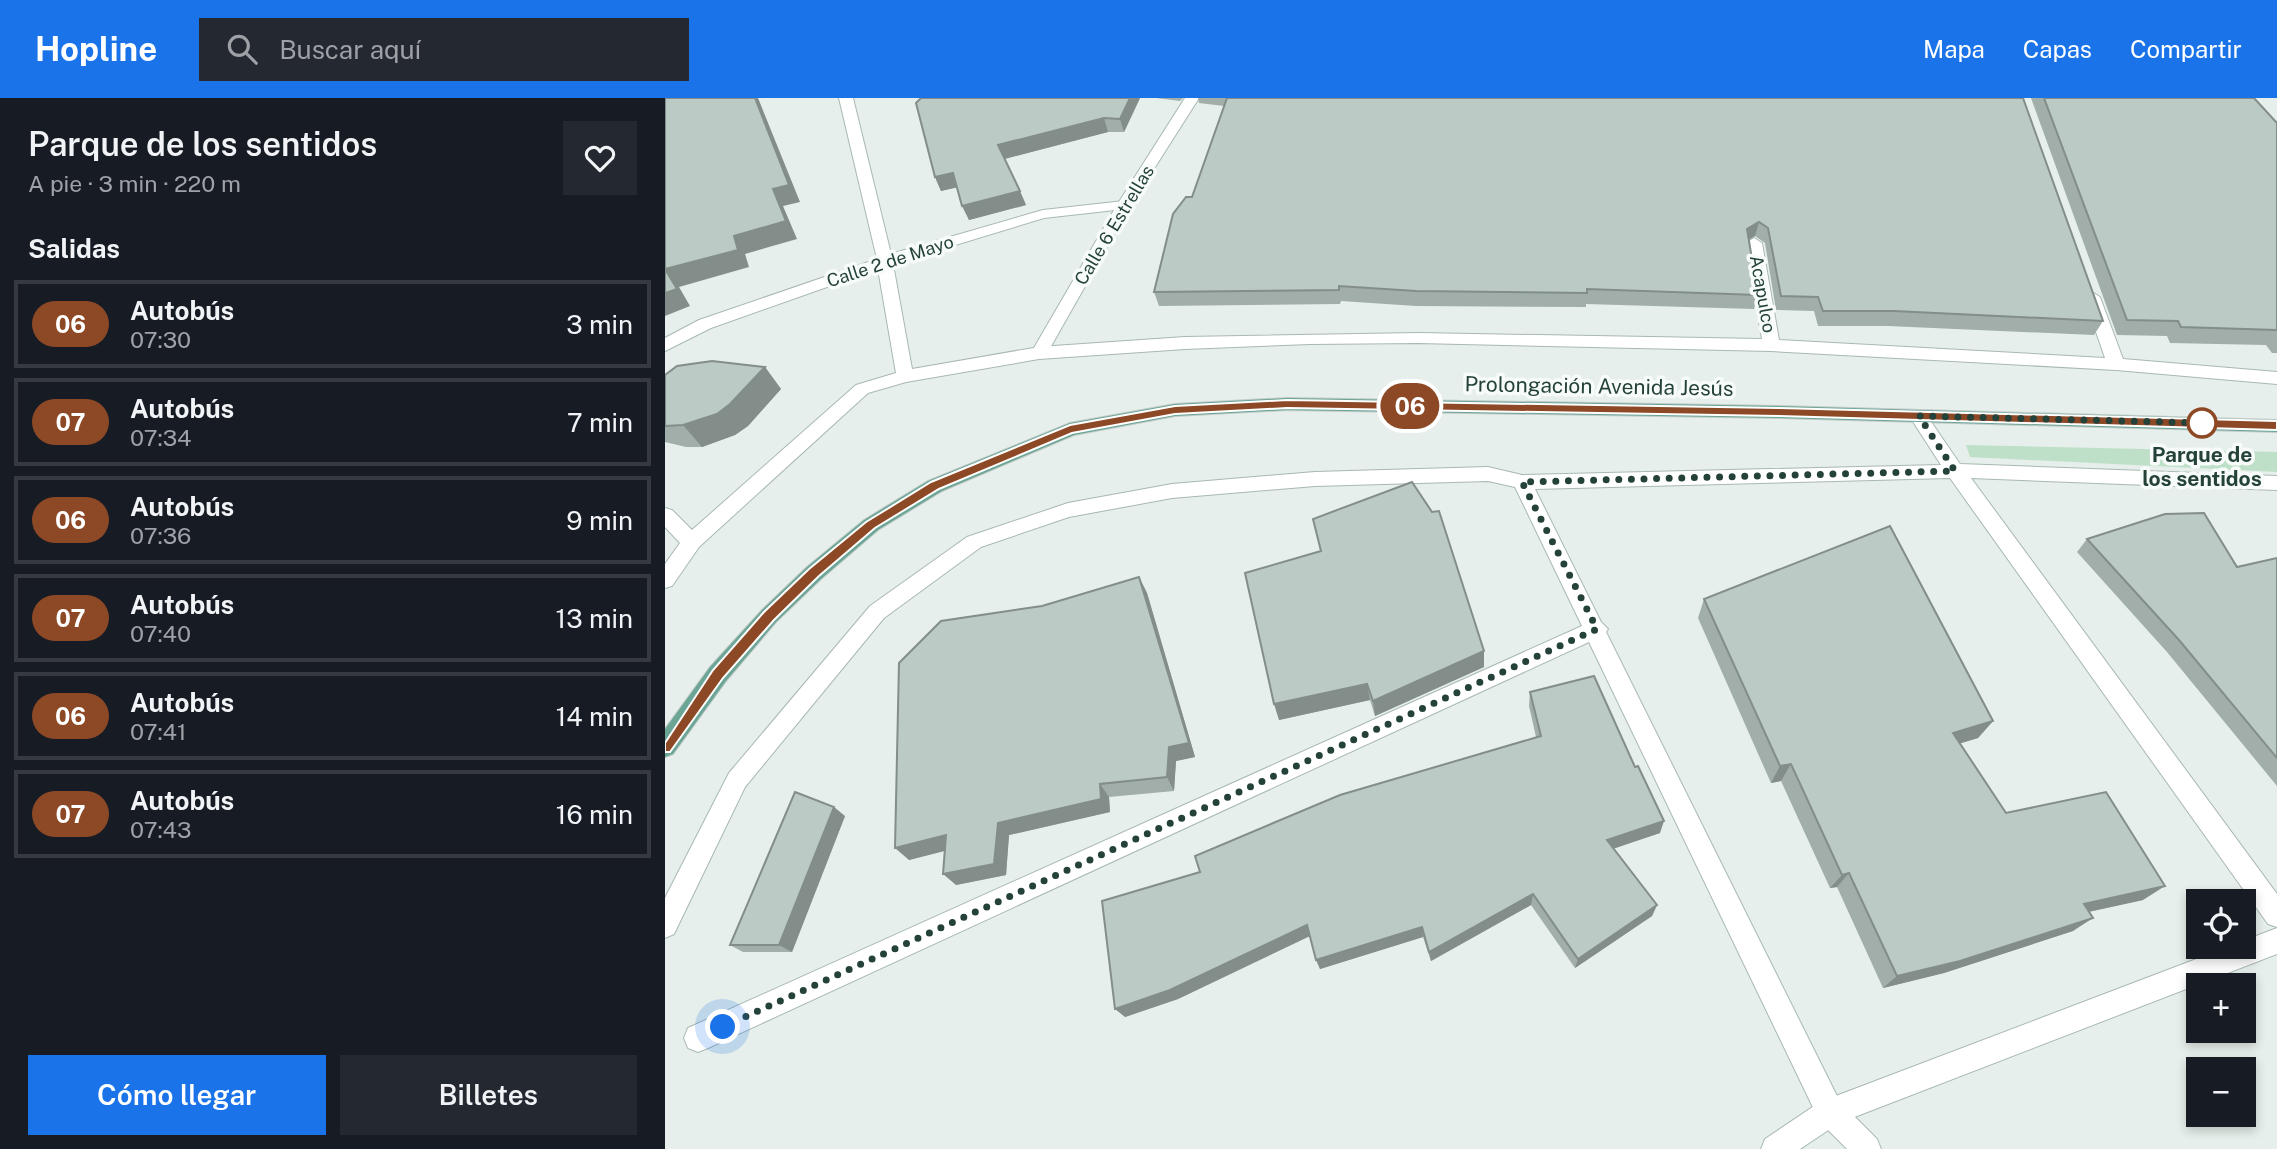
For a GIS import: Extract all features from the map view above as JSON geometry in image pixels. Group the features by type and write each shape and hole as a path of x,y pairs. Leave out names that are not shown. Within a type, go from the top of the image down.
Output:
{"main road":[{"name":"Prolongación Avenida Jesús","path":"665,747 718,674 769,616 814,573 871,525 935,486 1070,429 1175,410 1287,404 2277,426"}],"street":[{"path":"846,98 885,261 905,376"},
{"name":"Calle 6 Estrellas","path":"1039,353 1124,205 1192,98"},
{"name":"Calle 2 de Mayo","path":"665,345 705,324 885,261 1043,214 1124,205"},
{"name":"Acapulco","path":"1754,243 1771,345"},
{"path":"2084,276 2116,365"},
{"path":"665,580 692,542 862,389 905,376 1039,353 1185,343 1310,339 1418,338 1771,345 2116,365 2277,378"},
{"path":"1919,416 1955,471 2277,915"},
{"path":"665,925 737,780 877,612 974,542 1068,510 1172,491 1315,479 1475,474 1488,474 1522,482 1955,471 2277,483"},
{"path":"1522,482 1597,629 1830,1112 1867,1149"},
{"path":"665,515 692,542"},
{"path":"698,1038 1597,629"},
{"path":"1775,1149 1830,1112 2277,941"}],"green space":[{"path":"1966,445 2277,452 2277,472 1970,457"}],"building":[{"path":"665,98 755,98 789,185 773,189 786,221 734,236 738,250 665,269"},
{"path":"921,98 1130,98 1120,119 1104,118 998,145 1020,191 962,206 953,173 935,177 916,103"},
{"path":"1227,98 2023,98 2103,321 1894,311 1823,311 1818,297 1781,296 1768,228 1759,222 1747,229 1758,295 1587,289 1587,293 1416,291 1339,286 1339,290 1154,292 1173,214 1186,197 1192,197"},
{"path":"2044,98 2254,98 2277,123 2277,330 2181,327 2178,321 2127,320"},
{"path":"665,269 677,289 665,293"},
{"path":"712,361 765,367 717,414 683,425 665,426 665,375 677,366"},
{"path":"1412,482 1432,512 1439,511 1484,651 1373,701 1367,684 1274,704 1245,573 1321,551 1313,519"},
{"path":"2204,513 2237,567 2277,558 2277,758 2179,640 2087,539 2165,514"},
{"path":"1890,526 1993,721 1953,733 2006,813 2106,792 2165,886 2084,904 2093,918 1960,961 1897,976 1849,873 1842,875 1791,764 1780,766 1704,599"},
{"path":"1139,577 1189,743 1169,747 1167,777 1100,784 1101,799 998,823 994,864 943,874 946,835 895,848 899,663 941,621 1042,606"},
{"path":"1594,676 1635,767 1638,766 1664,821 1607,840 1657,905 1578,959 1533,894 1429,952 1422,927 1316,960 1307,925 1170,990 1115,1009 1102,901 1200,872 1195,856 1340,795 1541,736 1530,692"},
{"path":"795,792 834,807 779,945 730,945"}],"bus line":[{"name":"06","path":"665,747 718,674 769,616 814,573 871,525 935,486 1070,429 1175,410 1287,404 1779,412 2277,425"}],"place":[{"name":"Parque de los sentidos","path":"2202,423"}],"route":[{"path":"723,1027 1597,629 1522,482 1955,471 1919,416 2207,423 2202,423"}]}
